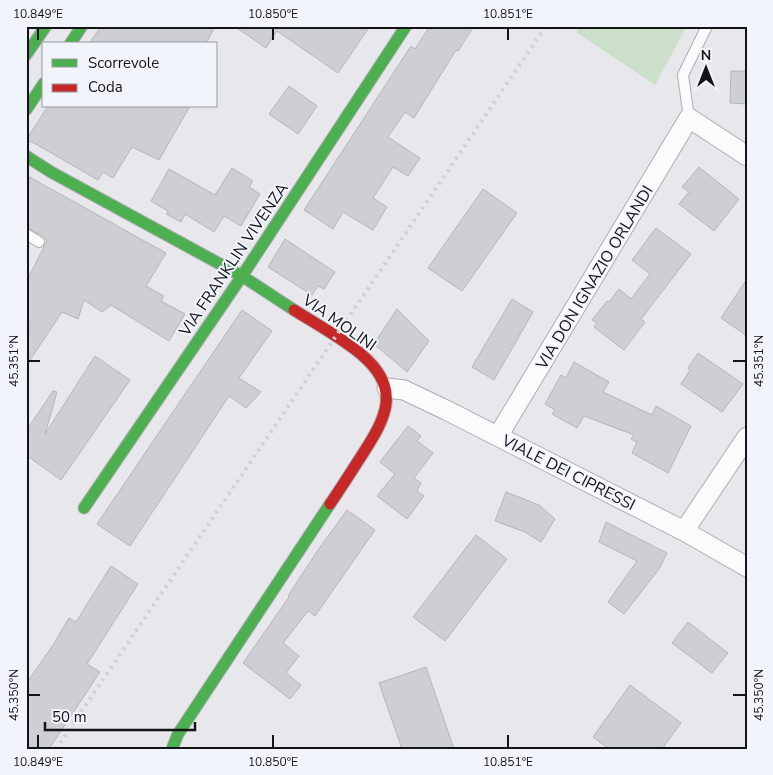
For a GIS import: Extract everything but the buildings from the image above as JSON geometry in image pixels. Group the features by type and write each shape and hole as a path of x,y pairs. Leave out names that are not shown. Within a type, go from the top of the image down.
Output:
{"main road":[{"path":"26,55 46,26"},
{"path":"71,42 82,26"},
{"name":"VIA FRANKLIN VIVENZA","path":"84,508 242,276 406,26"},
{"path":"26,110 42,86"},
{"name":"VIA MOLINI","path":"26,156 242,276 361,354 372,364 387,388"},
{"path":"172,749 178,734 376,434 383,421 388,403 387,388"}],"street":[{"path":"689,118 747,156"},
{"name":"VIA DON IGNAZIO ORLANDI","path":"498,436 689,118"},
{"name":"VIALE DEI CIPRESSI","path":"387,388 404,390 498,436 684,531 747,567"},
{"path":"684,531 747,436"}],"lane":[{"path":"689,118 683,75 707,26"},
{"path":"26,234 39,242"}],"green space":[{"path":"581,26 687,26 655,85 576,32"}],"railway":[{"path":"56,749 546,26"}],"traffic: fast":[{"path":"26,55 46,26"},
{"path":"71,42 82,26"},
{"path":"84,508 242,276 406,26"},
{"path":"26,110 42,86"},
{"path":"26,156 51,172 242,276 294,310"},
{"path":"172,749 178,734 330,504"}],"traffic: jam":[{"path":"294,310 362,355 382,380 386,392 386,404 378,429 330,504"}]}
